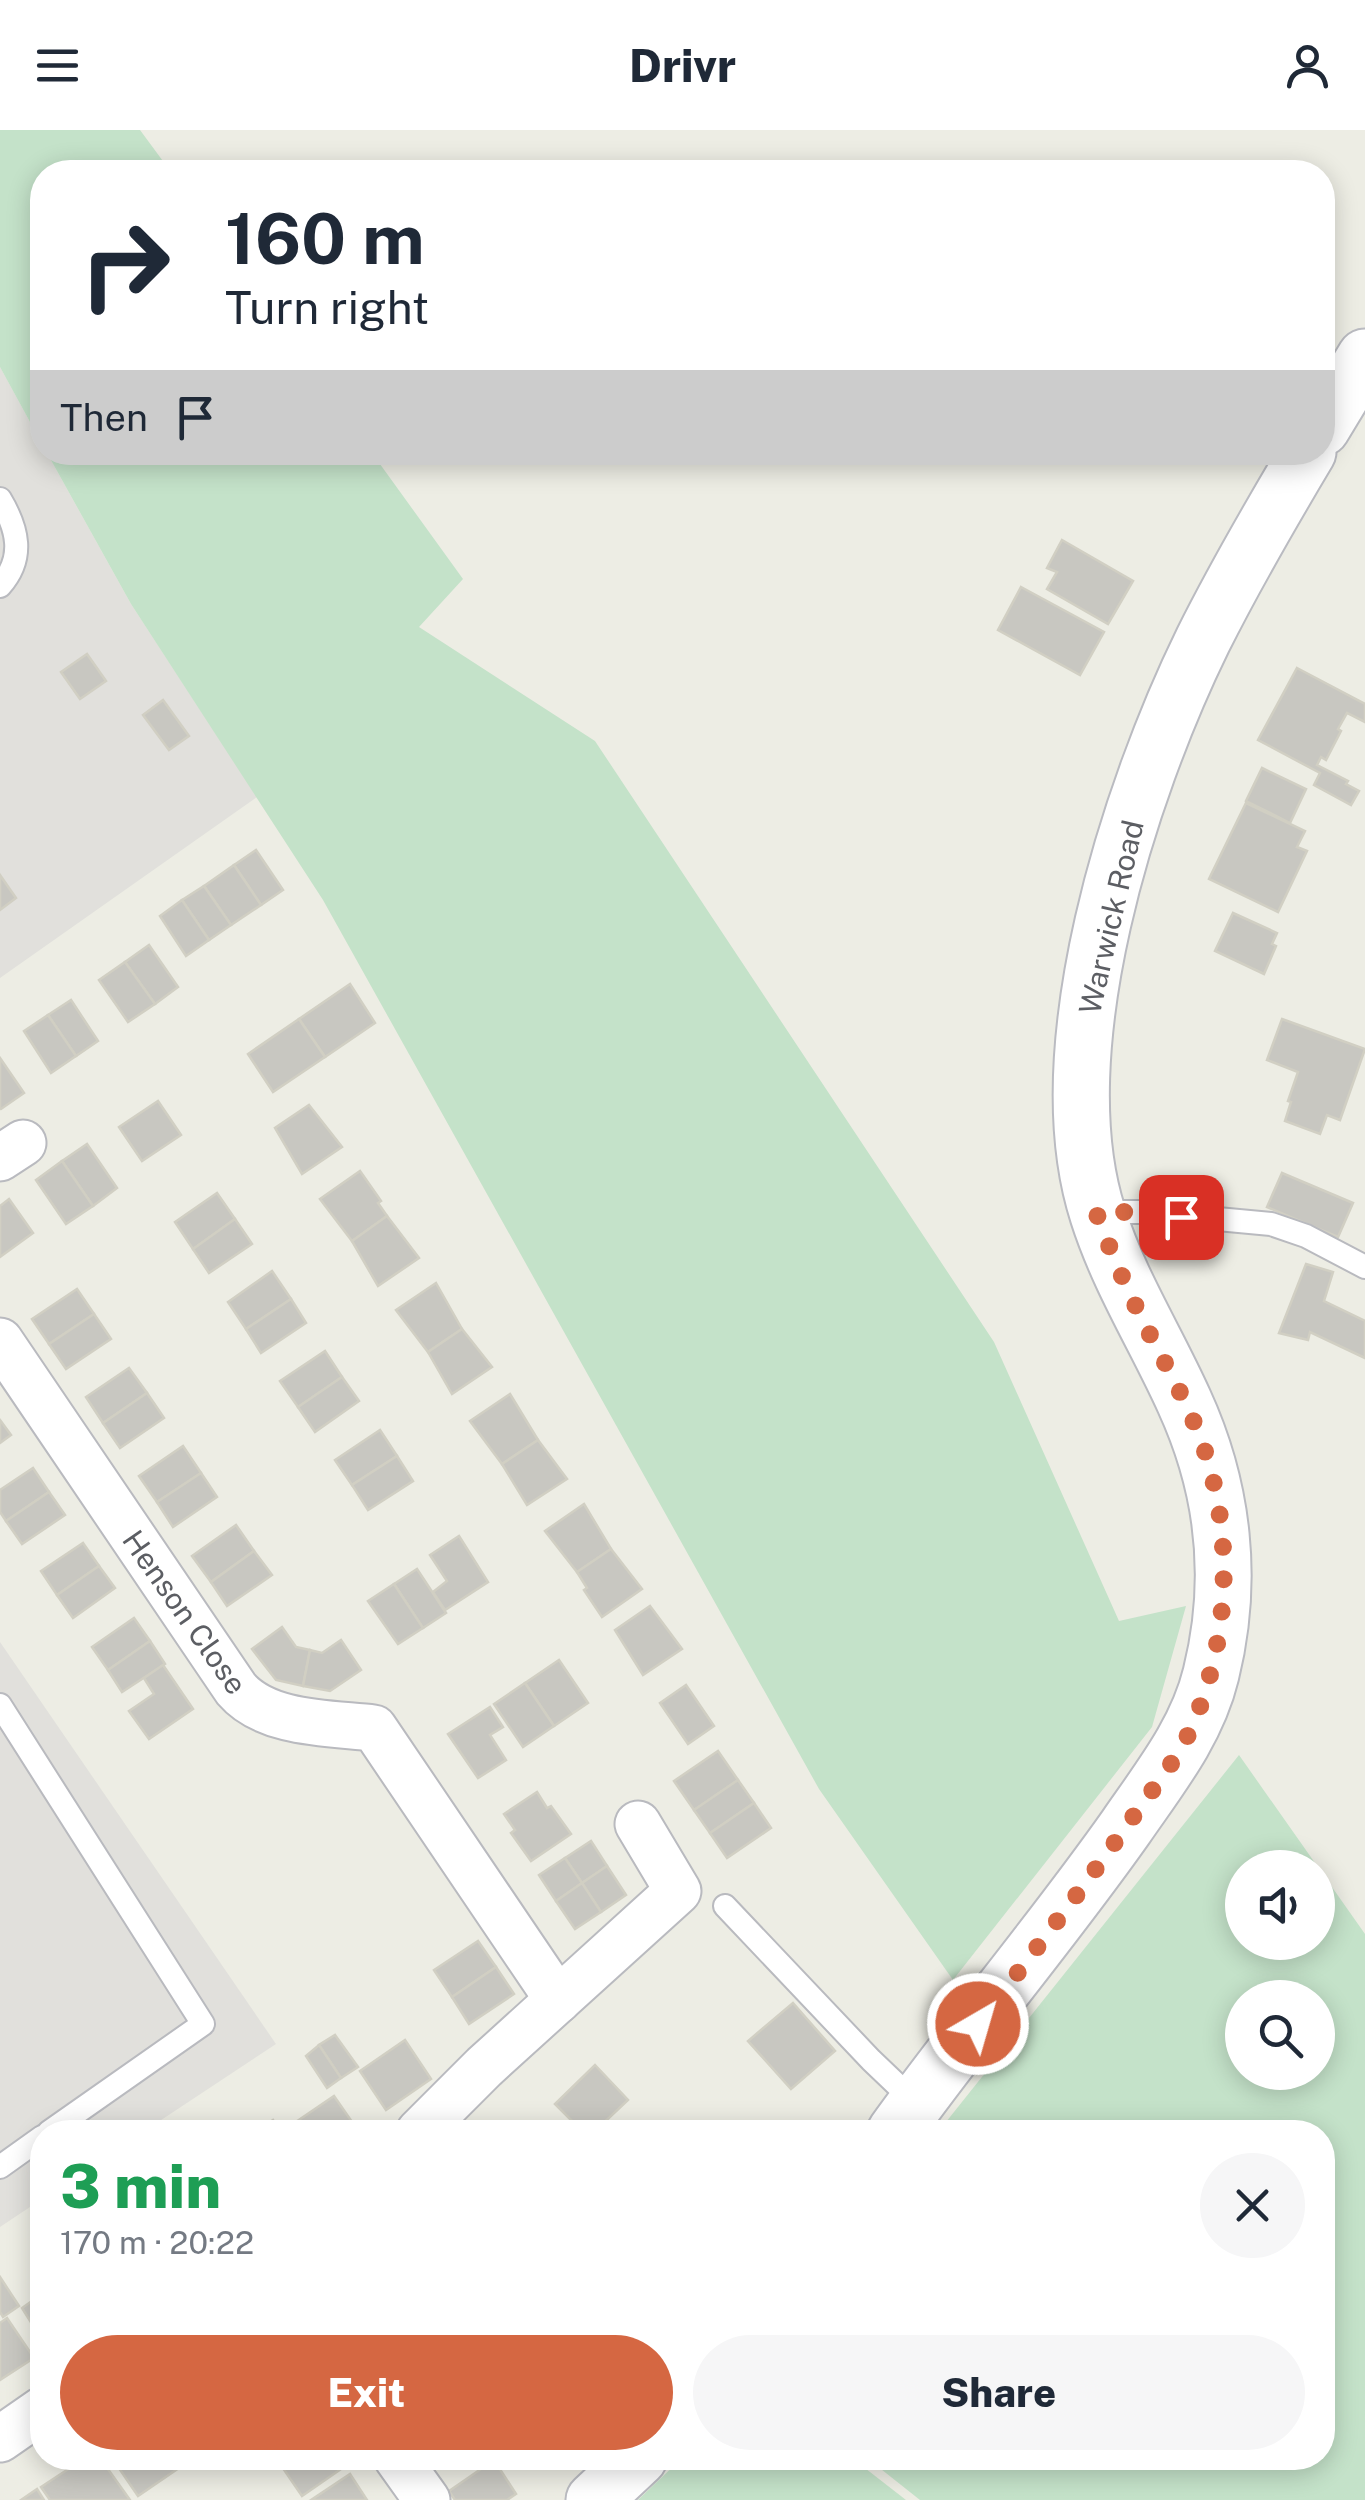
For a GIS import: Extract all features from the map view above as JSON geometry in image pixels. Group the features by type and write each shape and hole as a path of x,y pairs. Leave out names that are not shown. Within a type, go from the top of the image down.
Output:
{"street":[{"path":"1335,407 1365,357"},
{"name":"Warwick Road","path":"906,2118 1105,1856 1180,1749 1211,1676 1221,1619 1224,1558 1220,1511 1208,1458 1111,1254 1096,1212 1080,1114 1082,1041 1110,900 1164,731 1203,641 1301,465"},
{"name":"Henson Close","path":"0,1341 246,1701 272,1712 374,1728 558,2000"},
{"path":"431,2120 678,1891 638,1824"},
{"path":"0,2439 30,2418"},
{"path":"406,2470 427,2500"},
{"path":"594,2500 626,2470"}],"lane":[{"path":"0,499 16,535 17,556 10,575 0,586"},
{"path":"1096,1212 1143,1212 1271,1224 1337,1250 1365,1267"},
{"path":"0,1705 203,2024 66,2120"},
{"path":"725,1906 871,2060 906,2118"},
{"path":"0,2167 30,2146"}],"shaded area":[{"path":"0,367 30,422 30,465 54,465 131,604 257,797 0,978"},
{"path":"0,1642 276,2044 161,2120 30,2120 30,2207 0,2227"}],"green space":[{"path":"0,130 140,130 162,160 30,160 30,422 0,367"},
{"path":"54,465 381,465 463,579 419,627 595,741 994,1342 1119,1621 1186,1606 1152,1727 953,1980 819,1789 323,900 131,604"},
{"path":"1239,1755 1306,1850 1225,1850 1225,1960 1335,1960 1335,1891 1365,1934 1365,2500 920,2500 882,2470 1335,2470 1335,2120 948,2120"},
{"path":"669,2470 867,2470 906,2500 638,2500"}],"building":[{"path":"1062,540 1133,581 1108,624 1047,589 1057,572 1047,568"},
{"path":"1021,587 1104,632 1080,675 998,630"},
{"path":"87,654 106,681 80,699 61,672"},
{"path":"1297,668 1365,704 1365,722 1347,713 1326,760 1321,757 1317,765 1359,791 1351,805 1314,785 1320,773 1258,740"},
{"path":"163,700 189,736 169,750 143,715"},
{"path":"1262,768 1306,789 1290,823 1246,801"},
{"path":"1246,803 1305,831 1297,847 1307,851 1278,912 1209,879"},
{"path":"256,850 283,890 261,905 234,865"},
{"path":"234,865 261,905 231,925 204,886"},
{"path":"0,875 16,898 0,910"},
{"path":"204,886 231,925 209,940 182,900"},
{"path":"182,900 209,940 186,956 160,916"},
{"path":"1233,913 1277,933 1264,974 1215,951"},
{"path":"149,945 178,987 155,1004 125,962"},
{"path":"125,962 155,1004 128,1022 99,980"},
{"path":"350,984 375,1023 325,1057 299,1019"},
{"path":"71,1000 98,1041 76,1056 48,1015"},
{"path":"48,1015 76,1056 51,1073 24,1031"},
{"path":"299,1019 325,1057 273,1092 248,1054"},
{"path":"1282,1019 1365,1049 1340,1120 1327,1115 1320,1134 1285,1121 1298,1072 1267,1060"},
{"path":"0,1058 24,1093 1,1109 0,1108"},
{"path":"158,1101 181,1135 142,1161 119,1127"},
{"path":"309,1105 342,1147 302,1174 275,1128"},
{"path":"87,1144 117,1188 93,1206 62,1161"},
{"path":"62,1161 93,1206 66,1224 36,1180"},
{"path":"360,1171 387,1216 352,1241 320,1199"},
{"path":"1282,1173 1353,1203 1338,1237 1267,1207"},
{"path":"217,1193 235,1219 193,1249 175,1222"},
{"path":"9,1199 33,1233 0,1257 0,1206"},
{"path":"387,1216 419,1258 378,1286 352,1241"},
{"path":"235,1219 252,1244 209,1273 193,1249"},
{"path":"1306,1264 1333,1272 1324,1301 1365,1321 1365,1358 1310,1332 1308,1340 1279,1333"},
{"path":"272,1271 291,1299 246,1329 228,1302"},
{"path":"436,1283 462,1329 428,1352 396,1310"},
{"path":"77,1289 94,1314 49,1344 32,1319"},
{"path":"291,1299 306,1323 261,1353 246,1329"},
{"path":"94,1314 111,1339 66,1369 49,1344"},
{"path":"462,1329 492,1367 452,1394 428,1352"},
{"path":"325,1351 342,1377 298,1407 280,1381"},
{"path":"129,1368 147,1393 103,1423 86,1397"},
{"path":"342,1377 359,1401 315,1432 298,1407"},
{"path":"147,1393 164,1418 120,1448 103,1423"},
{"path":"510,1394 538,1440 502,1464 470,1421"},
{"path":"0,1420 11,1435 0,1443"},
{"path":"380,1430 397,1456 352,1485 335,1460"},
{"path":"538,1440 567,1479 527,1505 502,1464"},
{"path":"183,1446 201,1473 157,1502 139,1476"},
{"path":"397,1456 413,1481 368,1510 352,1485"},
{"path":"33,1468 49,1492 6,1521 0,1512 0,1490"},
{"path":"201,1473 217,1497 173,1527 157,1502"},
{"path":"49,1492 65,1515 22,1544 6,1521"},
{"path":"584,1504 611,1549 577,1572 545,1531"},
{"path":"236,1525 254,1551 211,1582 192,1556"},
{"path":"459,1536 488,1582 445,1610 433,1592 447,1581 430,1555"},
{"path":"83,1543 99,1566 57,1595 41,1571"},
{"path":"611,1549 642,1589 602,1617 577,1572"},
{"path":"254,1551 272,1575 227,1606 211,1582"},
{"path":"99,1566 115,1588 73,1618 57,1595"},
{"path":"417,1569 446,1613 423,1628 394,1584"},
{"path":"394,1584 423,1628 398,1644 368,1601"},
{"path":"650,1606 682,1649 643,1675 615,1630"},
{"path":"134,1618 150,1641 108,1670 92,1647"},
{"path":"282,1627 296,1647 310,1650 303,1686 276,1680 252,1649"},
{"path":"341,1640 361,1670 330,1691 303,1686 310,1650 322,1653"},
{"path":"150,1641 165,1664 122,1692 108,1670"},
{"path":"559,1660 588,1703 554,1726 525,1683"},
{"path":"163,1665 193,1709 149,1739 129,1711 154,1694 144,1678"},
{"path":"525,1683 554,1726 523,1747 494,1704"},
{"path":"686,1685 714,1726 688,1744 660,1703"},
{"path":"490,1707 503,1727 490,1735 506,1760 478,1778 448,1734"},
{"path":"718,1751 738,1780 694,1810 674,1781"},
{"path":"738,1780 754,1803 710,1833 694,1810"},
{"path":"537,1792 571,1834 531,1861 511,1833 515,1830 504,1814"},
{"path":"754,1803 771,1828 727,1858 710,1833"},
{"path":"591,1841 607,1866 582,1883 565,1858"},
{"path":"565,1858 582,1883 556,1901 539,1875"},
{"path":"607,1866 626,1895 601,1912 582,1883"},
{"path":"582,1883 601,1912 575,1929 556,1901"},
{"path":"478,1941 496,1967 452,1997 434,1970"},
{"path":"496,1967 514,1994 469,2024 452,1997"},
{"path":"793,2003 835,2051 791,2089 748,2041"},
{"path":"335,2035 358,2067 341,2078 319,2045"},
{"path":"405,2040 431,2079 386,2110 360,2071"},
{"path":"319,2045 341,2078 327,2088 306,2056"},
{"path":"595,2065 628,2100 607,2120 571,2120 555,2104"},
{"path":"334,2096 351,2120 299,2120"},
{"path":"0,2277 19,2306 3,2317 0,2312"},
{"path":"30,2302 30,2321 22,2308"},
{"path":"7,2318 30,2352 30,2361 0,2380 0,2323"},
{"path":"67,2470 109,2470 130,2500 50,2500 41,2487"},
{"path":"120,2470 176,2470 138,2496"},
{"path":"284,2470 340,2470 302,2496"},
{"path":"479,2470 500,2470 516,2494 507,2500 455,2500 449,2491"},
{"path":"350,2474 367,2500 311,2500"},
{"path":"37,2489 44,2500 21,2500"}],"route":[{"path":"978,2024 1180,1749 1194,1724 1211,1676 1221,1619 1224,1558 1220,1511 1208,1458 1111,1254 1096,1212 1181,1217"}]}
